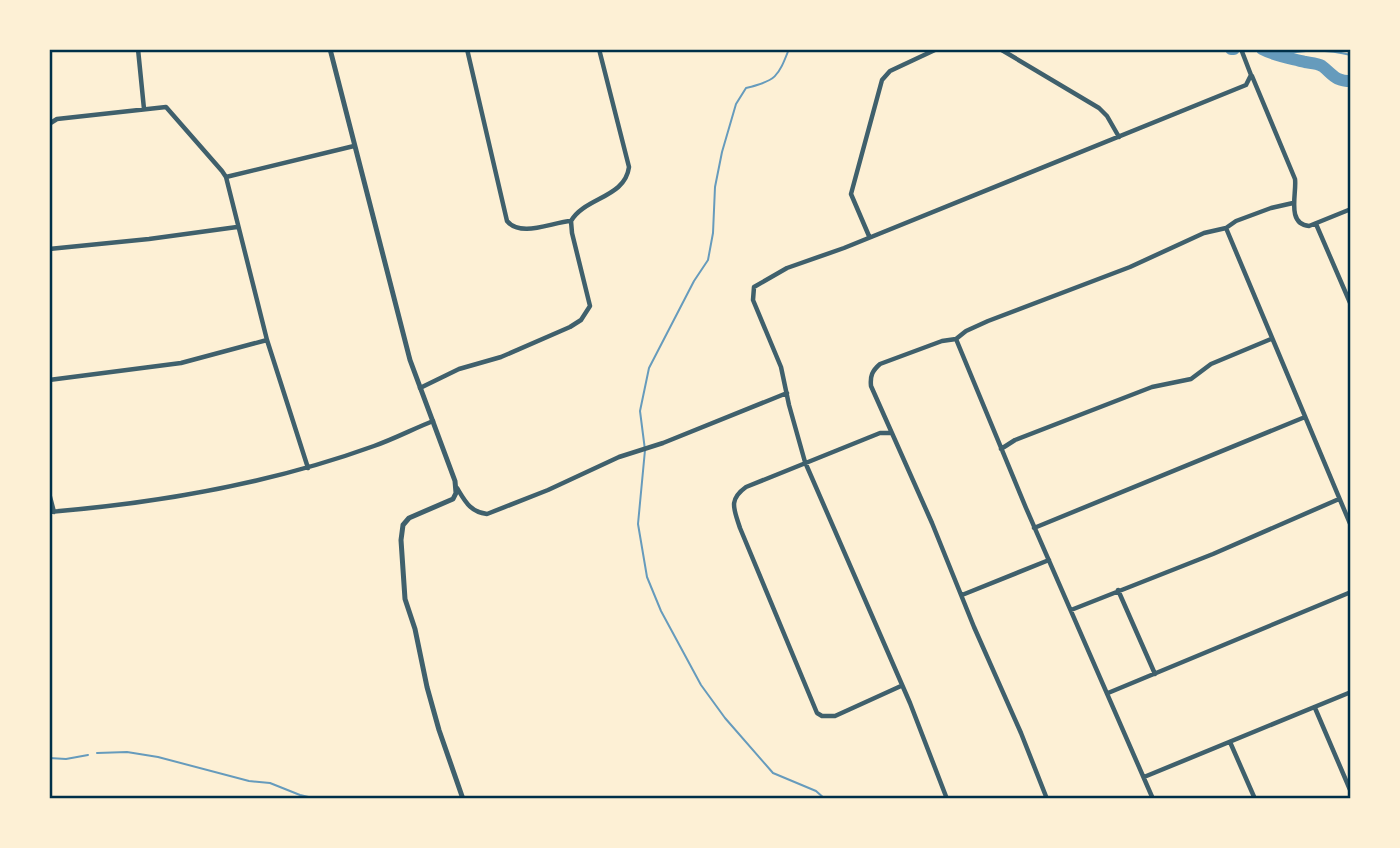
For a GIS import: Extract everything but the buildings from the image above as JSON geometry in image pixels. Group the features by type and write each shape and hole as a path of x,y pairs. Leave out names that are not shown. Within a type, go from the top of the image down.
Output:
{"street":[{"path":"138,49 144,109"},
{"path":"330,49 410,360 453,471 456,488 470,508 487,514 548,490 608,461 663,443 787,393"},
{"path":"467,49 507,221 521,229 571,221 583,207 621,185 628,174 629,167 599,49"},
{"path":"869,236 851,194 882,80 890,71 937,49"},
{"path":"1000,49 1099,108 1119,137"},
{"path":"1241,49 1295,179 1293,203 1299,222 1303,225 1316,224 1351,209"},
{"path":"947,799 805,462 781,367 755,307 752,293 754,287 787,268 844,248 1246,85 1251,75"},
{"path":"49,124 57,118 162,107 170,109 226,177 267,340 308,468"},
{"path":"226,177 354,146"},
{"path":"1047,799 871,386 870,377 880,364 942,341 956,339 1000,316 1130,267 1204,233 1226,228 1259,212 1293,203"},
{"path":"420,388 459,369 516,351 581,320 587,314 590,306 571,221"},
{"path":"1316,224 1351,305"},
{"path":"49,249 237,227"},
{"path":"1226,228 1351,526"},
{"path":"956,339 1034,528 1153,799"},
{"path":"1002,449 1015,440 1152,387 1191,379 1211,364 1271,339"},
{"path":"49,380 181,363 267,340"},
{"path":"1034,528 1306,417"},
{"path":"49,493 51,512 139,503 308,468 376,446 433,421"},
{"path":"892,433 880,433 746,487 736,494 733,502 740,528 817,713 828,717 901,686"},
{"path":"456,488 453,499 409,518 403,525 401,540 405,599 415,629 439,730 463,799"},
{"path":"1071,610 1213,554 1339,499"},
{"path":"962,595 1049,561"},
{"path":"1118,590 1155,674"},
{"path":"1108,693 1351,592"},
{"path":"1144,777 1351,692"},
{"path":"1315,708 1351,793"},
{"path":"1230,742 1255,799"}],"waterway":[{"path":"789,49 775,76 764,83 746,88 736,104 715,187 713,233 708,260 694,281 649,368 640,411 645,450 638,524 647,577 661,611 701,685 725,718 773,773 816,791 825,799"},
{"path":"1262,49 1283,57 1318,64 1337,78 1351,81"},
{"path":"1275,56 1313,51 1351,55"},
{"path":"97,753 127,752 158,757 249,781 270,783 317,799"},
{"path":"49,758 66,759 88,755"}]}
